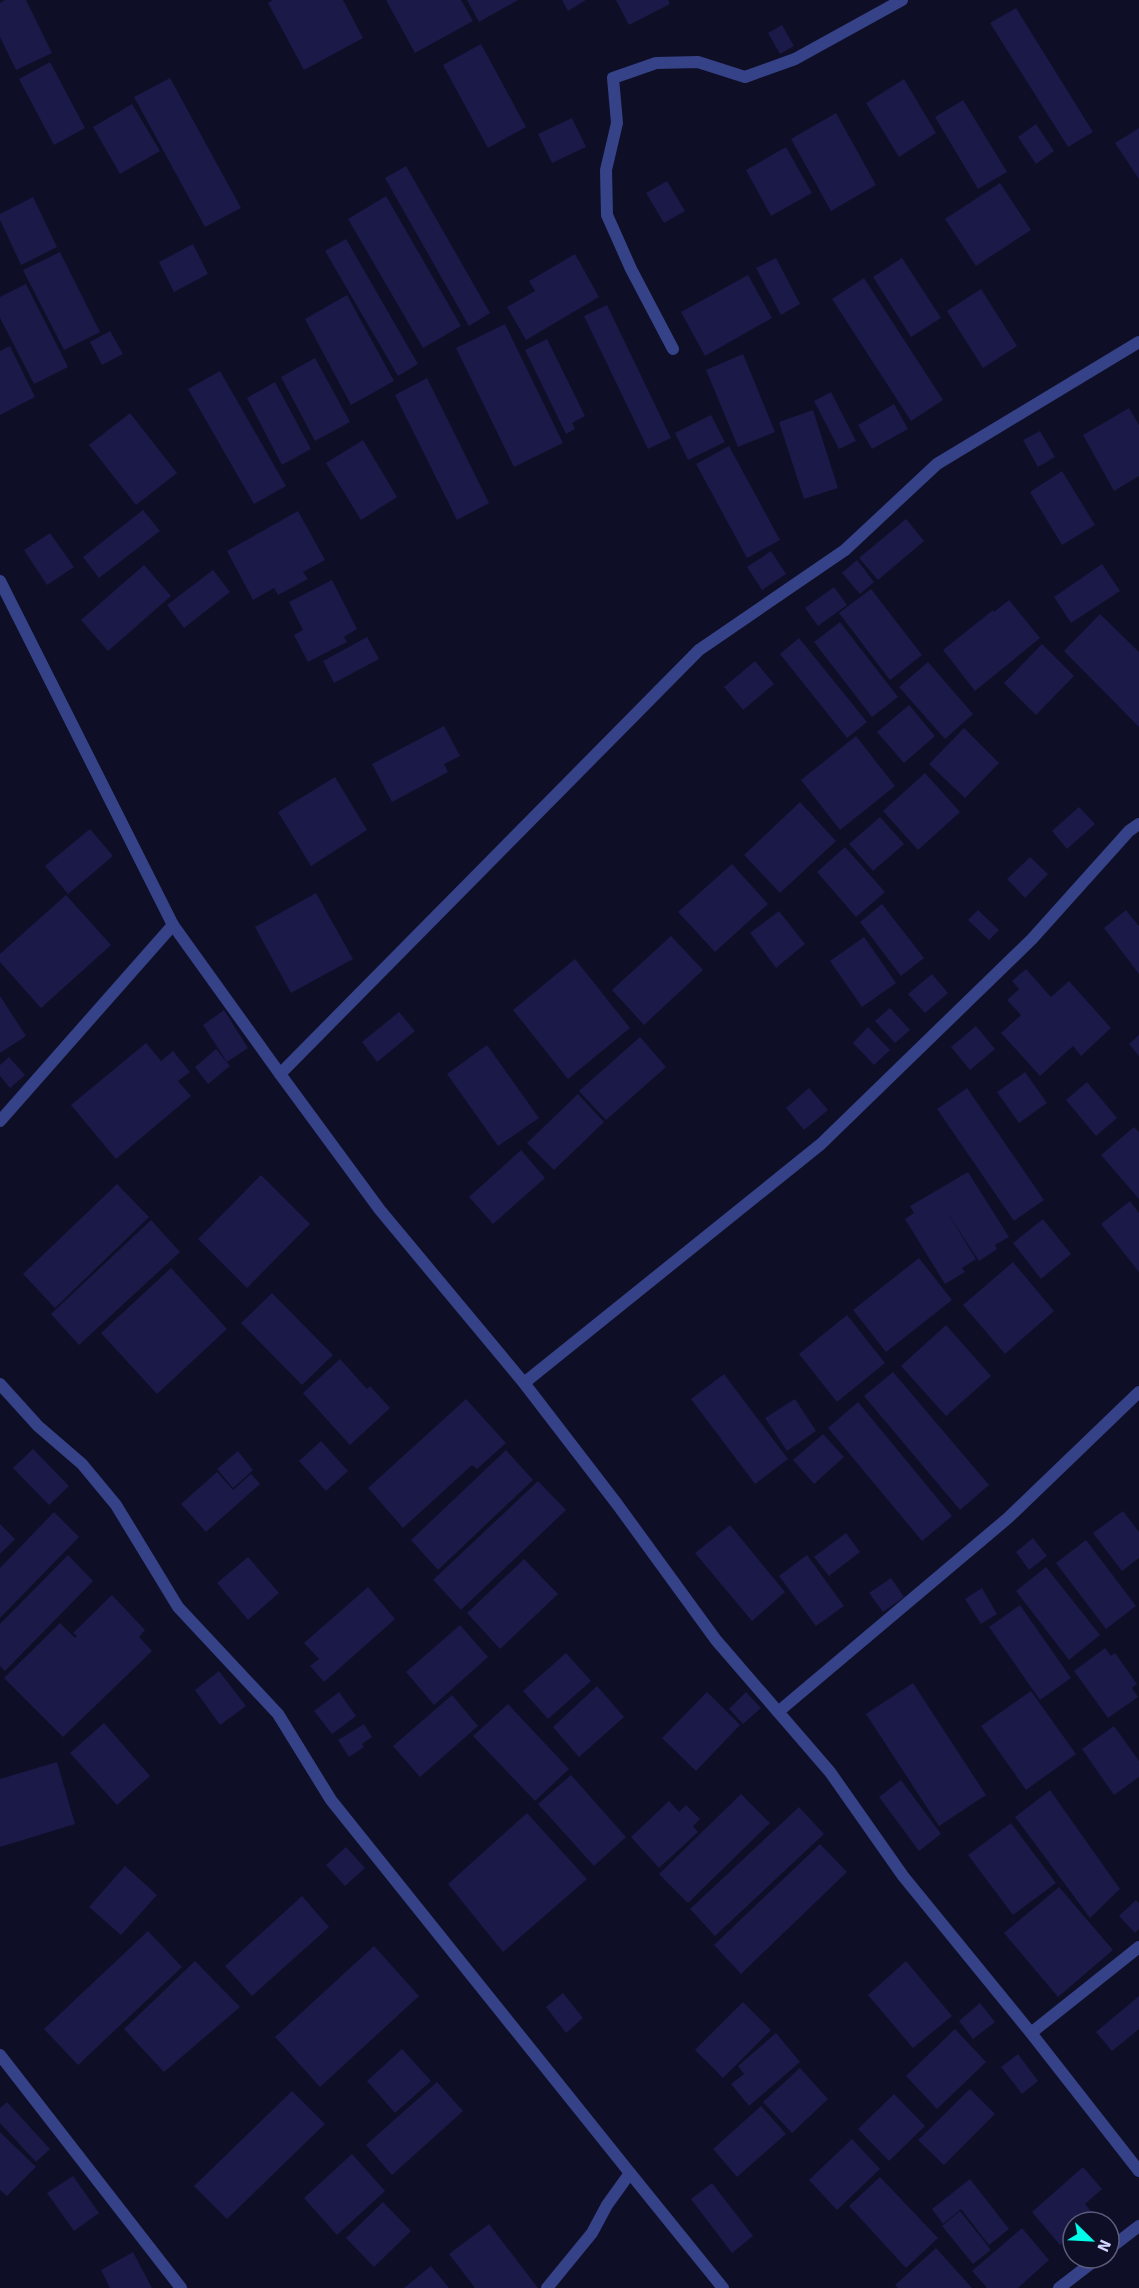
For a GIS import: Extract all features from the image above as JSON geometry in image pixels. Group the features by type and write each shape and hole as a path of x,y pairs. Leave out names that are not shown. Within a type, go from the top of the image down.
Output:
{"street":[{"path":"673,349 631,269 607,215 606,170 617,123 613,78 656,63 698,62 745,77 795,59 902,0"},
{"path":"280,1074 699,650 845,550 937,464 1139,342"},
{"path":"0,581 173,925 380,1209 524,1383 617,1504 716,1640 831,1772 903,1876 1031,2033 1139,2171"},
{"path":"524,1383 821,1144 1032,939 1130,831 1139,824"},
{"path":"0,1121 173,925"},
{"path":"0,1384 38,1426 82,1464 116,1505 178,1607 278,1714 331,1800 723,2288"},
{"path":"778,1712 1008,1518 1139,1392"},
{"path":"1031,2033 1139,1947"},
{"path":"0,2055 181,2288"},
{"path":"547,2288 592,2233 607,2205 630,2174"},
{"path":"1121,2240 1139,2226"},
{"path":"1059,2288 1082,2270"}],"building":[{"path":"5,0 26,0 52,53 16,70 0,37 0,3"},
{"path":"273,0 343,0 363,38 304,70 268,3"},
{"path":"386,0 461,0 473,21 415,53"},
{"path":"467,0 518,0 479,22"},
{"path":"562,0 586,0 568,11"},
{"path":"616,0 668,0 670,4 629,25"},
{"path":"1016,8 1093,132 1068,147 990,23"},
{"path":"782,25 794,46 780,54 768,33"},
{"path":"481,44 526,127 488,148 443,65"},
{"path":"50,62 85,128 54,145 19,79"},
{"path":"170,78 241,208 205,227 134,97"},
{"path":"904,79 936,133 899,157 866,103"},
{"path":"963,100 1007,172 978,189 935,117"},
{"path":"132,104 160,151 120,174 93,127"},
{"path":"836,113 876,185 831,211 791,139"},
{"path":"572,118 586,147 552,163 538,134"},
{"path":"1036,124 1054,151 1036,164 1018,137"},
{"path":"1139,128 1139,179 1115,143"},
{"path":"786,147 812,193 771,216 746,170"},
{"path":"406,166 490,313 469,326 385,178"},
{"path":"667,181 685,211 664,223 646,193"},
{"path":"1000,183 1031,230 976,266 945,219"},
{"path":"386,196 461,326 423,348 348,219"},
{"path":"33,197 57,247 21,265 0,220 0,214"},
{"path":"346,239 418,364 398,376 325,251"},
{"path":"193,244 208,274 174,292 159,262"},
{"path":"60,252 100,332 64,350 23,270"},
{"path":"575,254 599,297 526,340 507,307 535,291 529,281"},
{"path":"776,258 800,304 781,315 756,268"},
{"path":"902,258 941,318 911,337 873,277"},
{"path":"748,275 772,318 705,356 681,312"},
{"path":"864,278 943,400 911,421 832,299"},
{"path":"26,284 68,367 34,384 0,318 0,297"},
{"path":"981,289 1017,346 983,368 947,311"},
{"path":"347,295 394,381 351,405 305,319"},
{"path":"607,305 671,438 648,449 584,316"},
{"path":"505,324 563,443 514,467 456,348"},
{"path":"110,331 123,354 102,365 90,342"},
{"path":"547,339 585,416 572,423 575,429 566,434 525,350"},
{"path":"10,346 35,397 0,415 0,351"},
{"path":"743,354 775,432 738,447 706,370"},
{"path":"315,358 350,422 315,441 281,377"},
{"path":"220,371 286,486 254,504 188,389"},
{"path":"427,378 489,503 457,520 395,395"},
{"path":"275,382 311,449 282,465 247,398"},
{"path":"831,392 856,441 839,449 814,401"},
{"path":"894,404 908,429 872,449 858,425"},
{"path":"1129,408 1139,425 1139,476 1114,491 1083,435"},
{"path":"813,410 838,488 804,499 779,422"},
{"path":"130,413 177,473 136,505 89,445"},
{"path":"711,415 725,442 688,460 675,433"},
{"path":"1040,431 1055,457 1038,467 1023,440"},
{"path":"363,440 397,497 361,520 326,463"},
{"path":"729,446 780,540 747,558 696,464"},
{"path":"1062,471 1095,525 1062,545 1030,492"},
{"path":"143,510 160,531 99,578 83,557"},
{"path":"298,511 325,560 303,572 308,579 278,595 274,588 253,600 227,551"},
{"path":"906,519 924,541 878,580 859,558"},
{"path":"50,533 74,567 47,585 24,550"},
{"path":"771,551 786,574 762,590 747,567"},
{"path":"857,560 874,582 860,594 842,573"},
{"path":"1102,564 1120,591 1071,623 1054,597"},
{"path":"144,565 171,596 108,651 81,620"},
{"path":"213,570 230,592 184,628 167,605"},
{"path":"332,580 357,629 344,637 347,642 308,662 294,635 303,630 289,602"},
{"path":"834,587 847,605 818,626 805,608"},
{"path":"871,589 922,655 890,680 839,613"},
{"path":"1009,600 1040,638 975,691 943,650"},
{"path":"1100,614 1139,652 1139,727 1064,651"},
{"path":"840,622 898,697 872,717 814,642"},
{"path":"367,637 379,659 334,683 323,661"},
{"path":"799,638 867,722 847,738 780,654"},
{"path":"1042,644 1074,676 1036,715 1004,683"},
{"path":"755,661 774,684 743,710 724,687"},
{"path":"928,662 973,714 945,739 899,687"},
{"path":"909,705 935,736 904,763 877,732"},
{"path":"444,726 460,756 444,764 448,772 392,802 372,764"},
{"path":"964,728 999,763 965,798 929,764"},
{"path":"856,736 895,786 840,830 801,780"},
{"path":"925,773 960,812 918,850 883,811"},
{"path":"335,777 367,830 311,866 278,812"},
{"path":"800,802 836,841 780,893 744,855"},
{"path":"1079,807 1095,824 1067,849 1052,831"},
{"path":"880,817 904,844 873,871 849,844"},
{"path":"90,829 113,856 68,894 45,866"},
{"path":"845,847 885,892 856,917 817,872"},
{"path":"1030,857 1048,874 1025,898 1007,879"},
{"path":"732,864 768,904 715,952 678,912"},
{"path":"316,893 353,959 291,993 255,927"},
{"path":"66,895 111,945 41,1008 0,962 0,954"},
{"path":"882,904 924,958 901,976 860,922"},
{"path":"978,910 999,930 989,940 968,920"},
{"path":"1126,910 1139,926 1139,974 1104,928"},
{"path":"779,911 805,944 776,968 750,933"},
{"path":"671,936 703,970 644,1025 612,990"},
{"path":"864,937 896,983 862,1007 830,961"},
{"path":"575,959 630,1028 568,1079 513,1010"},
{"path":"1026,969 1051,997 1069,981 1111,1028 1081,1056 1073,1046 1040,1076 1001,1033 1021,1015 1007,1000 1019,989 1012,981"},
{"path":"932,974 948,993 925,1013 908,994"},
{"path":"0,996 26,1036 0,1053"},
{"path":"890,1008 910,1030 895,1043 875,1021"},
{"path":"224,1010 248,1048 227,1062 203,1025"},
{"path":"399,1012 415,1031 377,1062 362,1042"},
{"path":"976,1026 995,1049 970,1070 951,1047"},
{"path":"868,1027 890,1050 874,1065 853,1043"},
{"path":"1139,1035 1139,1056 1129,1044"},
{"path":"640,1037 666,1067 606,1120 579,1091"},
{"path":"146,1043 161,1061 173,1051 190,1072 178,1081 191,1096 116,1159 71,1105"},
{"path":"487,1045 539,1118 498,1146 447,1074"},
{"path":"216,1049 230,1066 208,1084 195,1067"},
{"path":"9,1057 25,1075 10,1088 0,1076 0,1065"},
{"path":"1025,1072 1047,1103 1019,1123 997,1092"},
{"path":"1087,1082 1117,1118 1096,1136 1066,1100"},
{"path":"809,1088 828,1110 804,1130 786,1108"},
{"path":"967,1088 1044,1200 1014,1221 937,1109"},
{"path":"578,1094 604,1122 554,1170 527,1143"},
{"path":"1134,1127 1139,1132 1139,1199 1101,1155"},
{"path":"521,1150 545,1178 493,1224 469,1197"},
{"path":"968,1172 1009,1237 995,1245 997,1249 979,1261 947,1212 976,1259 962,1268 965,1272 945,1284 905,1219 914,1213 910,1206"},
{"path":"261,1175 310,1224 247,1288 198,1239"},
{"path":"117,1184 149,1217 55,1308 23,1274"},
{"path":"1130,1201 1139,1213 1139,1272 1101,1224"},
{"path":"1043,1219 1071,1254 1041,1279 1013,1243"},
{"path":"151,1220 180,1252 79,1345 51,1314"},
{"path":"919,1258 952,1300 886,1352 853,1310"},
{"path":"1013,1262 1054,1311 1005,1354 963,1305"},
{"path":"171,1268 227,1329 157,1394 101,1333"},
{"path":"272,1293 333,1355 302,1385 241,1323"},
{"path":"847,1315 885,1363 837,1402 799,1354"},
{"path":"946,1325 991,1376 946,1416 901,1366"},
{"path":"340,1359 367,1389 370,1386 390,1408 350,1445 303,1393"},
{"path":"893,1372 989,1485 960,1510 864,1396"},
{"path":"724,1374 788,1459 755,1484 691,1399"},
{"path":"466,1399 506,1443 477,1469 472,1465 403,1528 368,1488"},
{"path":"795,1399 816,1431 787,1451 765,1418"},
{"path":"858,1402 952,1516 922,1541 828,1428"},
{"path":"823,1434 844,1457 814,1484 793,1460"},
{"path":"321,1441 348,1471 326,1491 299,1461"},
{"path":"33,1449 69,1486 49,1505 13,1468"},
{"path":"506,1450 533,1480 438,1570 411,1540"},
{"path":"238,1451 253,1470 233,1488 217,1469"},
{"path":"217,1472 233,1490 251,1474 260,1484 206,1532 181,1504"},
{"path":"538,1481 566,1510 461,1610 433,1580"},
{"path":"1123,1511 1139,1532 1139,1558 1122,1571 1093,1533"},
{"path":"54,1512 79,1537 0,1618 0,1568"},
{"path":"0,1524 15,1539 0,1554"},
{"path":"730,1525 785,1592 752,1621 695,1553"},
{"path":"846,1533 860,1552 829,1576 814,1557"},
{"path":"1033,1538 1047,1556 1029,1570 1016,1552"},
{"path":"1086,1540 1136,1606 1106,1629 1056,1563"},
{"path":"68,1555 93,1581 5,1671 0,1666 0,1624"},
{"path":"807,1555 844,1606 816,1626 779,1576"},
{"path":"248,1557 279,1593 248,1620 217,1583"},
{"path":"524,1559 558,1594 500,1649 467,1613"},
{"path":"1046,1567 1100,1635 1069,1660 1016,1591"},
{"path":"891,1578 904,1597 883,1612 869,1593"},
{"path":"368,1587 395,1619 324,1682 310,1666 319,1659 304,1643"},
{"path":"982,1588 997,1614 981,1624 965,1599"},
{"path":"112,1595 145,1630 139,1637 152,1651 63,1737 4,1678 60,1623 75,1638 77,1636 73,1633"},
{"path":"1020,1605 1071,1678 1040,1700 989,1627"},
{"path":"460,1625 488,1657 434,1705 406,1672"},
{"path":"1105,1648 1111,1656 1115,1653 1137,1684 1132,1688 1138,1697 1108,1718 1074,1671"},
{"path":"566,1653 591,1681 548,1719 523,1691"},
{"path":"219,1671 246,1706 220,1725 195,1690"},
{"path":"913,1683 986,1795 939,1826 866,1714"},
{"path":"597,1686 624,1717 579,1757 553,1727"},
{"path":"1031,1691 1076,1754 1026,1790 981,1726"},
{"path":"339,1692 356,1716 332,1734 314,1711"},
{"path":"707,1692 740,1725 696,1771 662,1738"},
{"path":"746,1692 761,1708 743,1724 729,1709"},
{"path":"452,1695 478,1726 420,1777 393,1746"},
{"path":"508,1704 569,1769 535,1801 473,1736"},
{"path":"104,1723 150,1776 117,1805 70,1753"},
{"path":"364,1724 372,1737 362,1744 364,1747 349,1757 338,1740"},
{"path":"1114,1726 1139,1761 1139,1777 1114,1795 1082,1749"},
{"path":"57,1762 75,1824 0,1847 0,1779"},
{"path":"571,1775 626,1837 594,1866 538,1804"},
{"path":"901,1780 941,1834 919,1851 879,1797"},
{"path":"1050,1790 1120,1889 1090,1918 1015,1817"},
{"path":"741,1794 770,1823 688,1903 659,1874"},
{"path":"669,1801 679,1812 686,1805 700,1819 693,1826 698,1832 659,1868 631,1837"},
{"path":"799,1807 824,1834 715,1936 690,1909"},
{"path":"527,1813 587,1879 503,1952 448,1884"},
{"path":"1011,1823 1056,1883 1013,1915 968,1855"},
{"path":"820,1844 847,1872 741,1974 714,1945"},
{"path":"346,1847 365,1868 345,1886 326,1865"},
{"path":"125,1866 157,1895 121,1935 89,1907"},
{"path":"1059,1887 1113,1950 1058,1997 1004,1933"},
{"path":"302,1896 329,1927 252,1996 225,1966"},
{"path":"1136,1900 1139,1903 1139,1929 1135,1933 1119,1916"},
{"path":"148,1931 182,1967 78,2065 44,2029"},
{"path":"374,1946 419,1996 320,2087 275,2037"},
{"path":"195,1961 240,2007 164,2072 124,2029"},
{"path":"906,1961 952,2016 913,2048 868,1995"},
{"path":"563,1993 583,2018 566,2033 546,2007"},
{"path":"1139,1996 1139,2029 1112,2051 1096,2032"},
{"path":"743,2002 771,2030 723,2078 695,2050"},
{"path":"980,2003 995,2022 973,2039 959,2021"},
{"path":"955,2029 986,2062 937,2109 906,2076"},
{"path":"776,2033 800,2062 749,2106 731,2084 744,2074 738,2066"},
{"path":"402,2049 431,2081 395,2113 367,2081"},
{"path":"1018,2054 1038,2081 1022,2094 1001,2067"},
{"path":"800,2068 828,2099 792,2133 763,2102"},
{"path":"437,2082 463,2111 392,2175 366,2145"},
{"path":"970,2089 995,2114 944,2165 918,2140"},
{"path":"292,2091 325,2124 227,2219 194,2186"},
{"path":"894,2094 925,2126 889,2161 858,2129"},
{"path":"7,2102 50,2149 36,2162 0,2123 0,2108"},
{"path":"761,2106 786,2134 737,2177 713,2149"},
{"path":"0,2132 36,2167 7,2196 0,2190"},
{"path":"852,2139 880,2169 837,2210 809,2180"},
{"path":"352,2154 385,2191 337,2235 304,2198"},
{"path":"1083,2167 1102,2189 1085,2204 1090,2210 1061,2210 1060,2245 1032,2212"},
{"path":"73,2176 99,2213 74,2231 47,2193"},
{"path":"880,2177 938,2238 906,2268 849,2206"},
{"path":"970,2179 1009,2229 989,2245 961,2209 943,2224 932,2209"},
{"path":"712,2183 753,2236 732,2253 691,2199"},
{"path":"383,2202 411,2231 374,2267 346,2238"},
{"path":"960,2211 991,2250 973,2264 942,2226"},
{"path":"489,2224 538,2288 475,2288 449,2254"},
{"path":"1022,2228 1049,2260 1018,2288 987,2288 972,2271"},
{"path":"936,2248 972,2288 898,2288 895,2285"},
{"path":"133,2252 152,2288 110,2288 101,2270"},
{"path":"431,2266 449,2288 404,2288"}]}
